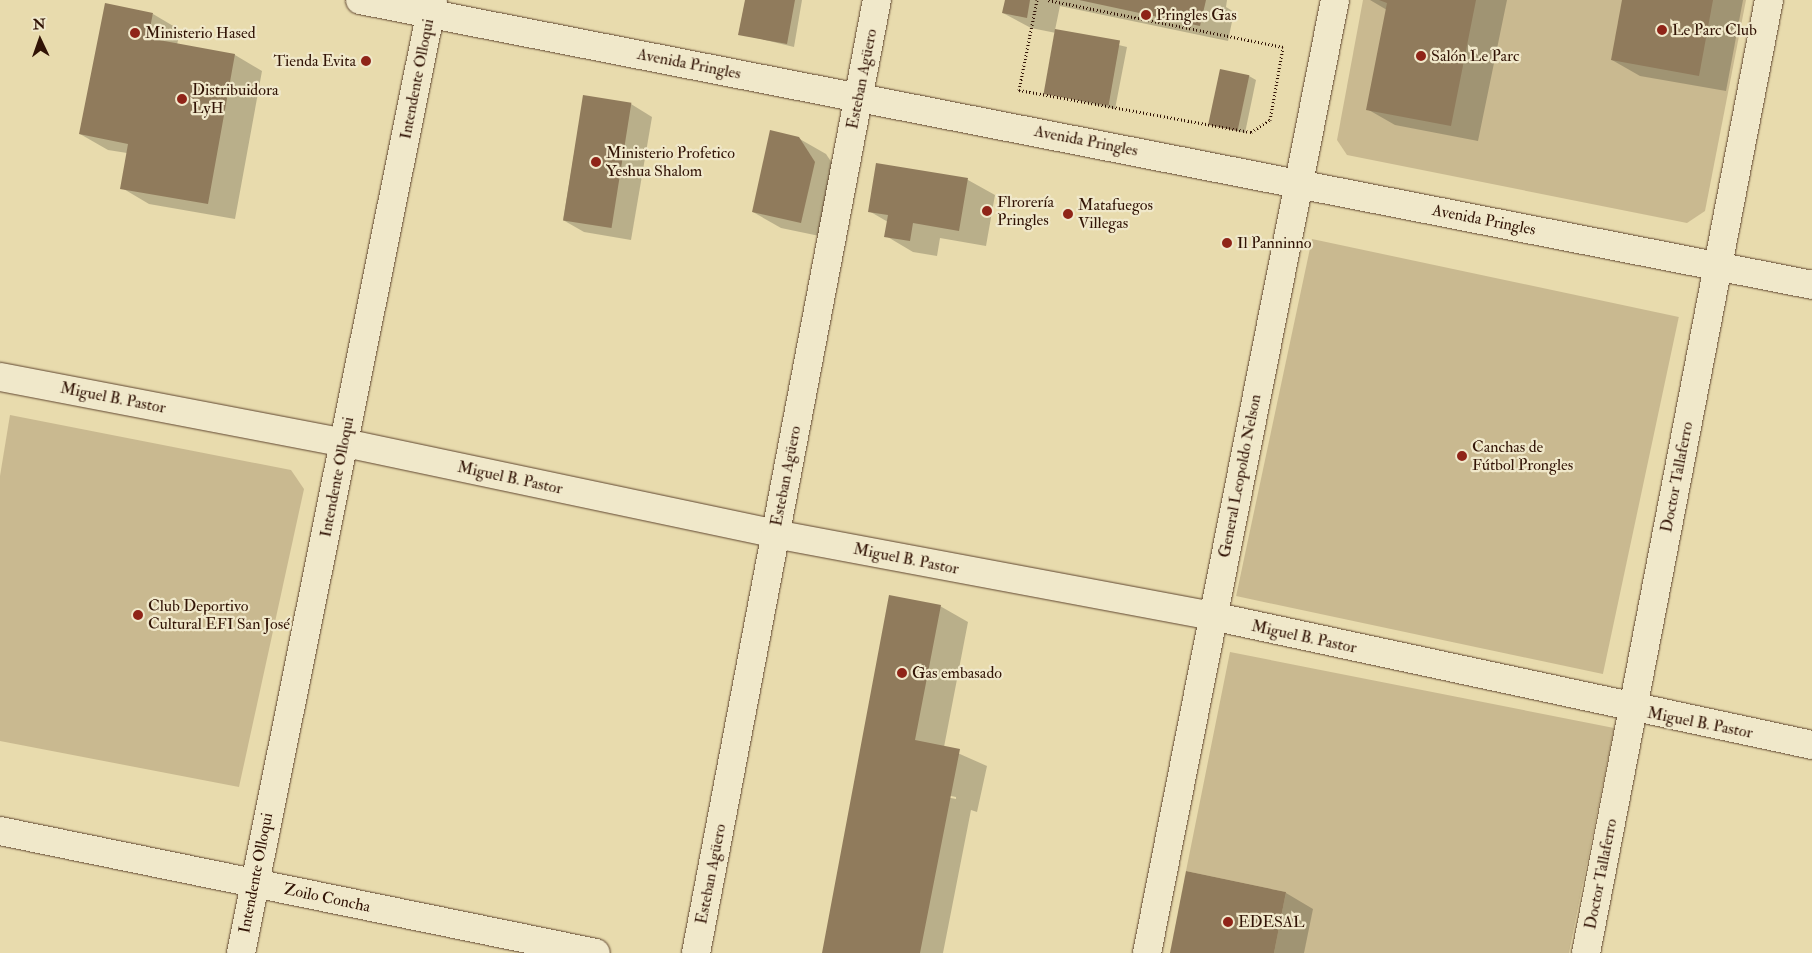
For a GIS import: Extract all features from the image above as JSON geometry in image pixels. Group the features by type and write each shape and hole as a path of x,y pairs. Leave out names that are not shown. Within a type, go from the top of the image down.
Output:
{"street":[{"name":"Avenida Pringles","path":"360,0 432,7 858,96 1812,285"},
{"name":"Esteban Agüero","path":"696,953 774,534 877,0"},
{"name":"General Leopoldo Nelson","path":"1147,953 1335,0"},
{"name":"Doctor Tallaferro","path":"1586,953 1719,266 1768,0"},
{"name":"Intendente Olloqui","path":"241,953 432,7"},
{"name":"Miguel B. Pastor","path":"0,377 345,443 774,534 1212,616 1632,710 1812,745"},
{"name":"Zoilo Concha","path":"0,831 596,953"}],"path":[{"path":"1037,0 1019,90 1251,132 1270,120 1283,47 1048,0"}],"shaded area":[{"path":"1363,0 1746,0 1705,211 1687,223 1347,155 1337,140"},
{"name":"Canchas de Fútbol Prongles","path":"1312,239 1679,317 1603,674 1236,596"},
{"name":"Club Deportivo Cultural EFI San José","path":"10,415 291,470 304,489 239,787 0,741 0,476"},
{"path":"1230,652 1614,728 1569,953 1274,953 1286,892 1186,871"}],"building":[{"path":"745,0 795,0 787,44 738,35"},
{"path":"1005,0 1030,0 1027,18 1002,13"},
{"path":"1079,0 1206,0 1200,26"},
{"name":"Salón Le Parc","path":"1379,0 1476,0 1451,126 1366,110 1387,3"},
{"name":"Le Parc Club","path":"1622,0 1713,0 1699,76 1611,60"},
{"name":"Distribuidora LyH","path":"105,3 153,13 148,38 235,54 208,204 120,189 128,144 79,134"},
{"path":"1055,29 1120,40 1109,105 1044,94"},
{"path":"1220,69 1249,75 1237,131 1208,125"},
{"name":"Ministerio Profetico Yeshua Shalom","path":"583,95 631,103 612,228 563,220"},
{"path":"770,130 799,137 815,162 801,223 752,212"},
{"path":"876,163 968,178 959,231 913,223 910,241 884,237 888,215 868,212"},
{"path":"889,595 941,605 915,740 960,749 920,953 822,953"},
{"name":"EDESAL","path":"1186,871 1286,892 1274,953 1170,953"}],"place":[{"name":"Pringles Gas","path":"1146,15"},
{"name":"Le Parc Club","path":"1662,30"},
{"name":"Ministerio Hased","path":"135,33"},
{"name":"Salón Le Parc","path":"1421,56"},
{"name":"Tienda Evita","path":"366,61"},
{"name":"Distribuidora LyH","path":"182,99"},
{"name":"Ministerio Profetico Yeshua Shalom","path":"596,162"},
{"name":"Flrorería Pringles","path":"987,211"},
{"name":"Matafuegos Villegas","path":"1068,214"},
{"name":"Il Panninno","path":"1227,243"},
{"name":"Canchas de Fútbol Prongles","path":"1462,456"},
{"name":"Club Deportivo Cultural EFI San José","path":"138,615"},
{"name":"Gas embasado","path":"902,673"},
{"name":"EDESAL","path":"1228,922"}]}
